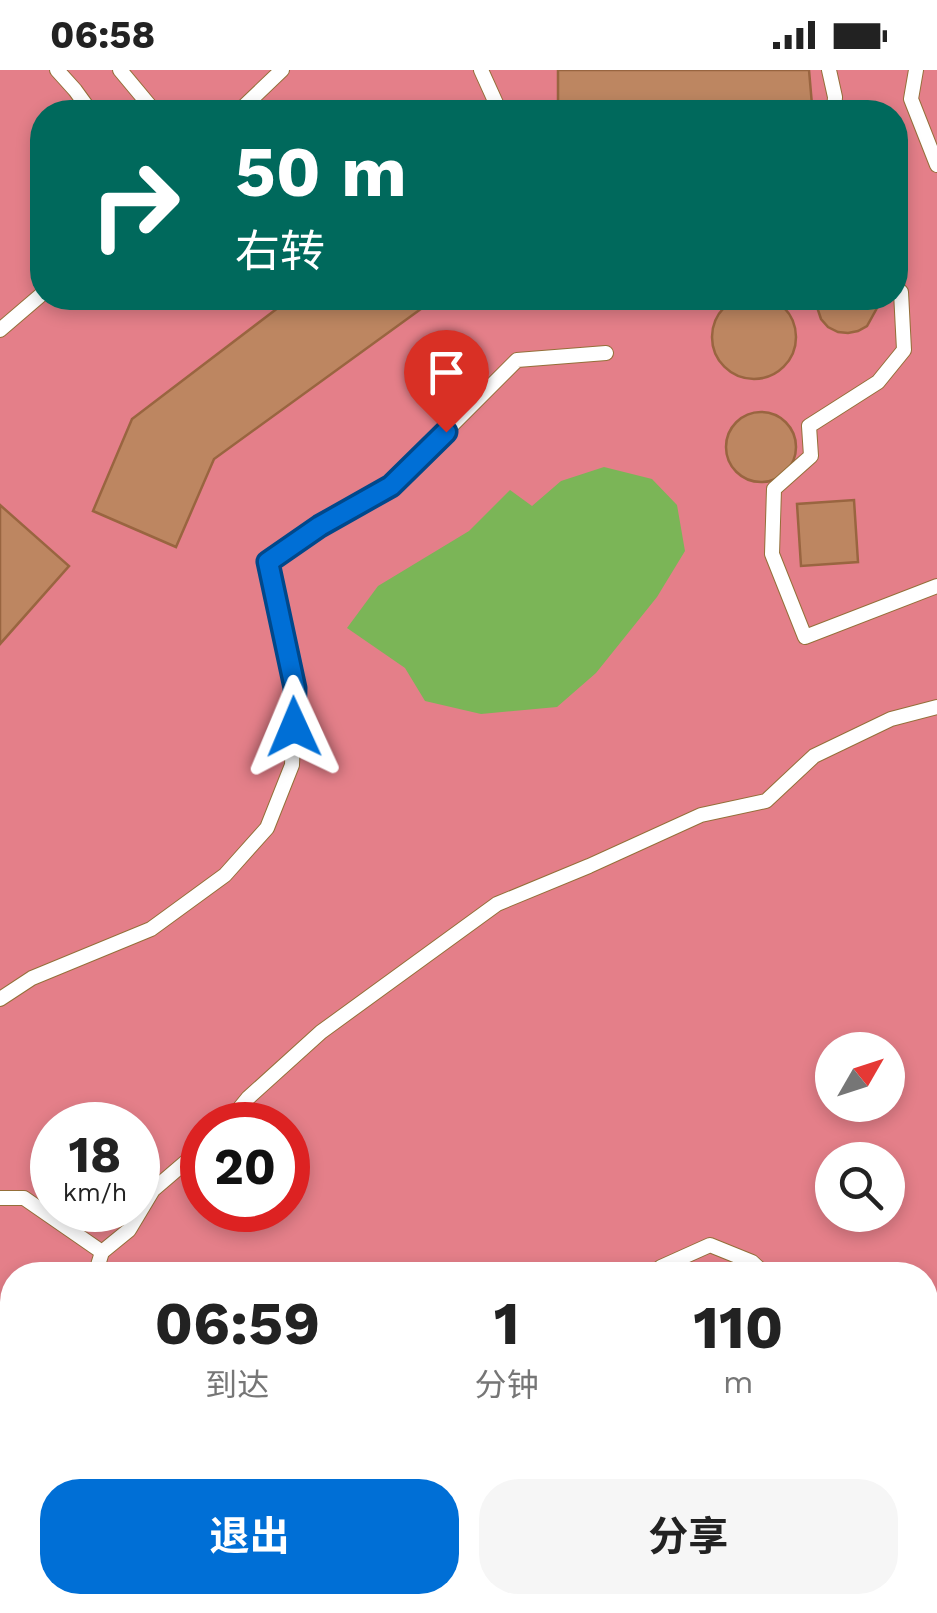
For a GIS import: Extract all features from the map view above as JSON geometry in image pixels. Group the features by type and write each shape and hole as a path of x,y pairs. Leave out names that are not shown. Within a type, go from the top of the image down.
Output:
{"lane":[{"path":"56,70 83,100"},
{"path":"120,70 145,100"},
{"path":"251,100 282,70"},
{"path":"481,70 495,100"},
{"path":"829,70 834,100"},
{"path":"916,70 911,99 937,165"},
{"path":"0,330 30,304"},
{"path":"902,310 904,350 878,382 809,426 810,456 774,489 772,554 805,636 937,586"},
{"path":"0,999 32,978 151,928 225,875 267,828 292,765 295,688 268,562 320,526 391,486 517,360 606,353"},
{"path":"245,1102 321,1032 498,904 701,815 766,801 814,756 891,719 937,707"},
{"path":"99,1262 102,1252 129,1230 152,1190 180,1166"},
{"path":"0,1198 24,1198 102,1252"},
{"path":"673,1262 710,1244 752,1262"}],"shaded area":[{"path":"0,70 937,70 937,1262 0,1262"},
{"path":"604,467 652,479 677,505 685,551 657,597 596,673 557,707 481,714 425,701 405,668 347,628 378,586 469,531 510,490 532,506 561,481"}],"building":[{"path":"558,70 809,70 812,100 558,100"},
{"path":"275,310 419,310 214,459 176,547 93,511 132,419"},
{"path":"723,310 785,310 795,329 795,345 789,360 777,372 762,378 746,378 731,372 719,360 713,345 713,329"},
{"path":"818,310 876,310 867,326 848,333 828,327"},
{"path":"761,412 786,422 796,447 786,472 761,482 736,472 726,447 736,422"},
{"path":"854,500 858,562 801,566 797,504"},
{"path":"0,505 69,566 0,644"}],"route":[{"path":"294,727 295,688 268,562 320,526 391,486 446,432"}]}
